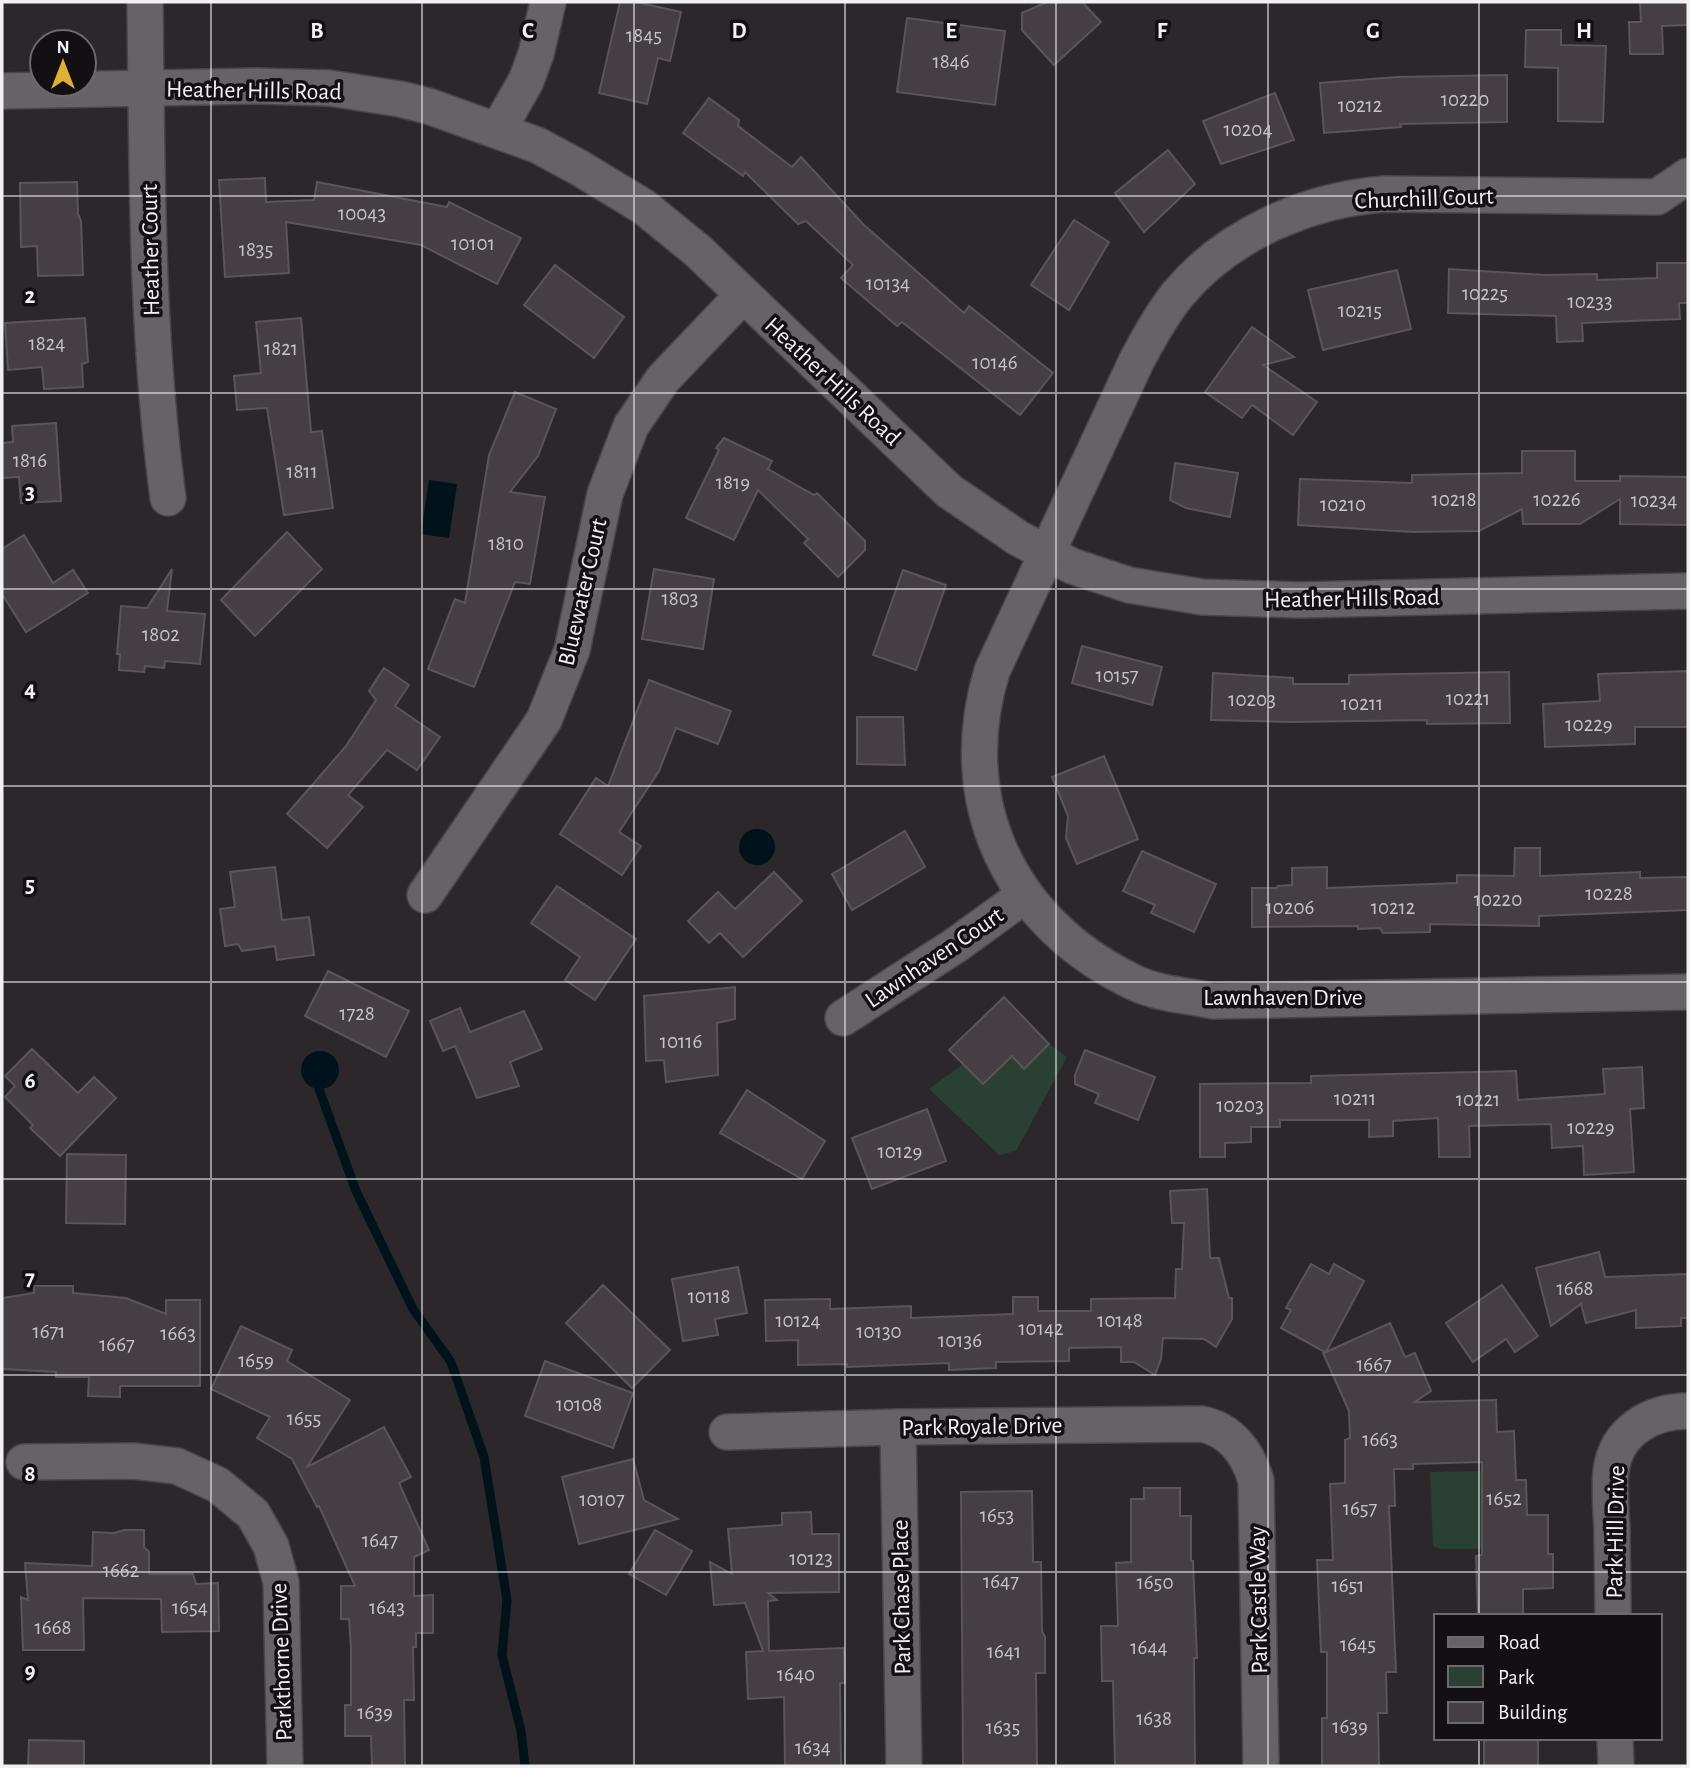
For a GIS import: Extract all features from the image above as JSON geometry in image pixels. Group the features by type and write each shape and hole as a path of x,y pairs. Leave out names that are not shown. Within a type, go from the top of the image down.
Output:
{"street":[{"name":"Heather Court","path":"145,2 152,333 168,498"},
{"path":"498,130 530,72 541,38 548,2"},
{"name":"Heather Hills Road","path":"2,91 146,87 329,88 408,101 498,130 547,150 644,207 698,251 949,491 989,520 1047,553 1072,566 1129,585 1202,597 1300,600 1688,592"},
{"name":"Churchill Court","path":"1047,553 1136,362 1170,304 1209,264 1266,226 1330,202 1371,195 1657,197 1688,176"},
{"name":"Bluewater Court","path":"425,895 544,720 555,695 566,669 581,615 609,480 631,426 663,379 743,295"},
{"name":"Lawnhaven Drive","path":"1047,553 992,671 982,712 979,739 981,782 986,809 999,847 1026,895 1043,918 1084,954 1132,982 1158,991 1213,1001 1688,992"},
{"name":"Lawnhaven Court","path":"843,1018 956,945 1026,895"},
{"name":"Park Hill Drive","path":"1613,1614 1611,1482 1614,1460 1623,1440 1638,1424 1657,1415 1688,1411"},
{"name":"Park Royale Drive","path":"727,1432 898,1427 1202,1424 1212,1426 1233,1440"},
{"name":"Park Chase Place","path":"898,1427 904,1766"},
{"name":"Park Castle Way","path":"1233,1440 1248,1458 1256,1485 1261,1766"},
{"name":"Parkthorne Drive","path":"24,1462 133,1461 177,1466 218,1485 253,1514 271,1546 281,1582 285,1766"},
{"path":"1615,1740 1616,1766"}],"green space":[{"path":"1049,1044 1067,1057 1016,1151 999,1155 929,1089 963,1064 983,1084 1012,1056 1024,1068"},
{"path":"1485,1471 1482,1481 1484,1549 1441,1549 1433,1546 1430,1472"}],"shaded area":[{"path":"429,480 457,484 449,538 421,534"},
{"path":"757,829 770,834 775,847 770,860 757,865 744,860 739,847 744,834"},
{"path":"320,1051 334,1056 339,1070 334,1084 320,1089 306,1084 301,1070 306,1056"}],"building":[{"path":"620,2 636,2 681,12 670,61 658,58 647,104 599,93"},
{"path":"1047,2 1082,2 1101,22 1054,65 1022,30 1022,13"},
{"path":"1640,2 1688,2 1688,25 1662,26 1663,54 1630,54 1629,22 1641,22"},
{"path":"907,18 1005,31 995,105 897,92"},
{"path":"1526,30 1561,30 1561,45 1606,46 1603,122 1558,121 1558,68 1525,67"},
{"path":"1507,75 1507,122 1400,124 1401,127 1324,133 1320,83 1397,77"},
{"path":"1275,93 1294,140 1221,164 1203,121"},
{"path":"709,98 739,120 738,126 792,167 801,157 864,225 964,313 969,306 1053,373 1020,415 902,322 897,326 841,278 853,265 806,221 798,224 745,172 743,176 683,133"},
{"path":"1168,150 1195,184 1144,232 1115,193"},
{"path":"265,178 266,202 314,200 317,182 447,207 449,202 521,238 497,284 421,245 286,222 289,273 225,277 219,180"},
{"path":"77,182 83,275 38,276 37,246 21,247 20,183"},
{"path":"1074,220 1109,242 1069,310 1031,285"},
{"path":"1657,263 1688,263 1688,303 1679,303 1680,319 1582,323 1583,341 1557,342 1556,316 1448,313 1449,269 1546,275 1597,274 1597,280 1657,278"},
{"path":"555,265 624,317 594,358 524,305"},
{"path":"1397,270 1411,329 1323,350 1308,290"},
{"path":"85,318 88,362 82,364 83,387 44,389 42,367 8,370 5,323"},
{"path":"301,318 311,432 322,431 333,508 284,515 267,408 237,410 234,376 261,373 256,322"},
{"path":"1252,327 1294,357 1263,365 1317,402 1293,435 1252,405 1242,418 1205,392"},
{"path":"515,392 556,409 538,456 510,492 545,497 530,584 515,582 474,687 428,669 455,599 465,603 489,455"},
{"path":"56,423 61,501 21,503 19,477 2,478 2,443 13,442 12,426"},
{"path":"724,438 772,461 768,469 814,495 817,493 865,541 865,550 838,577 804,543 808,539 758,490 734,540 686,518 719,450 716,448"},
{"path":"1522,451 1575,451 1575,481 1620,481 1620,476 1688,477 1688,525 1620,524 1620,499 1580,524 1523,524 1522,509 1479,531 1413,532 1298,525 1300,479 1412,483 1412,475 1522,473"},
{"path":"1175,463 1238,473 1230,517 1186,508 1170,500"},
{"path":"287,532 322,569 255,636 221,600"},
{"path":"24,535 53,583 73,570 88,593 26,632 2,594 2,549"},
{"path":"172,569 167,611 205,614 200,664 165,661 164,668 145,666 144,672 119,670 120,654 117,654 121,606 147,608"},
{"path":"654,569 714,579 703,649 642,639"},
{"path":"903,570 946,585 916,670 873,655"},
{"path":"1082,646 1162,667 1152,705 1072,683"},
{"path":"384,668 409,685 395,706 440,737 417,770 387,750 348,795 363,807 327,848 287,814 346,746 376,700 369,691"},
{"path":"1688,671 1688,727 1635,727 1635,744 1545,747 1543,704 1600,701 1598,674"},
{"path":"1509,672 1510,723 1427,724 1427,720 1211,720 1213,673 1293,678 1293,684 1349,684 1349,675"},
{"path":"649,680 731,711 718,744 676,728 659,771 619,832 641,846 622,875 560,834 596,778 608,786"},
{"path":"857,717 903,717 905,765 857,764"},
{"path":"1104,756 1138,839 1077,864 1066,838 1068,816 1052,777"},
{"path":"905,831 925,867 852,910 832,874"},
{"path":"1515,848 1540,848 1540,876 1640,872 1640,878 1688,877 1688,910 1539,916 1539,926 1430,924 1430,932 1383,933 1380,928 1358,929 1358,926 1252,927 1252,888 1292,885 1292,868 1327,867 1327,888 1457,883 1457,875 1514,876"},
{"path":"1142,851 1216,884 1194,932 1151,913 1155,905 1123,891"},
{"path":"275,867 282,920 309,917 314,955 277,960 275,946 242,951 238,944 225,946 220,909 235,907 230,872"},
{"path":"774,872 802,901 743,957 720,933 709,943 688,921 718,892 735,909"},
{"path":"557,886 636,939 595,1000 565,980 580,957 531,923"},
{"path":"328,971 409,1011 386,1057 305,1016"},
{"path":"735,987 735,1019 717,1023 718,1075 666,1082 664,1060 646,1061 644,996"},
{"path":"1004,997 1049,1044 1024,1069 1012,1056 983,1084 949,1050"},
{"path":"460,1008 470,1032 524,1011 542,1049 510,1062 519,1086 477,1098 455,1046 443,1051 430,1021"},
{"path":"32,1049 78,1093 94,1077 116,1098 60,1156 30,1128 33,1125 5,1097 15,1086 5,1076"},
{"path":"1085,1050 1155,1077 1138,1120 1095,1103 1099,1094 1075,1084 1075,1075"},
{"path":"1642,1067 1644,1108 1630,1109 1634,1172 1584,1175 1583,1146 1552,1148 1551,1124 1469,1126 1470,1157 1439,1157 1438,1118 1393,1121 1393,1136 1369,1137 1369,1120 1280,1120 1280,1127 1251,1127 1251,1142 1225,1143 1225,1157 1200,1157 1200,1084 1311,1083 1311,1076 1516,1071 1518,1100 1605,1094 1603,1069"},
{"path":"747,1090 825,1141 802,1179 720,1133"},
{"path":"927,1109 946,1161 872,1189 852,1138"},
{"path":"67,1154 126,1155 125,1224 66,1223"},
{"path":"1207,1189 1210,1258 1219,1258 1229,1298 1232,1298 1232,1319 1216,1347 1204,1339 1163,1338 1161,1359 1155,1375 1134,1362 1121,1362 1121,1347 1069,1348 1069,1361 996,1362 996,1368 949,1370 949,1363 847,1367 847,1364 798,1365 798,1340 766,1341 765,1300 830,1299 830,1309 911,1306 911,1318 1013,1314 1013,1297 1038,1297 1038,1311 1091,1311 1091,1299 1175,1298 1176,1269 1182,1269 1184,1223 1172,1223 1170,1191"},
{"path":"1599,1252 1605,1277 1688,1274 1688,1318 1681,1318 1681,1326 1636,1328 1636,1310 1586,1323 1581,1304 1551,1326 1536,1268"},
{"path":"1311,1264 1329,1274 1334,1264 1364,1281 1326,1352 1390,1323 1405,1357 1415,1353 1431,1391 1415,1402 1496,1400 1497,1432 1514,1431 1516,1480 1526,1480 1527,1515 1548,1515 1548,1554 1553,1554 1553,1588 1523,1589 1523,1614 1478,1614 1476,1556 1482,1555 1482,1462 1413,1464 1413,1469 1394,1469 1395,1506 1389,1506 1396,1672 1386,1672 1387,1713 1378,1713 1379,1766 1322,1766 1322,1718 1327,1718 1327,1652 1321,1652 1317,1560 1333,1560 1330,1484 1345,1483 1345,1440 1350,1438 1349,1411 1323,1353 1325,1352 1281,1328 1291,1310 1286,1308"},
{"path":"738,1267 747,1313 715,1319 718,1335 683,1341 672,1279"},
{"path":"603,1285 670,1350 632,1388 566,1323"},
{"path":"1502,1285 1538,1336 1515,1352 1506,1339 1473,1362 1446,1323"},
{"path":"34,1286 73,1286 73,1293 126,1298 166,1314 166,1300 200,1300 200,1386 120,1386 120,1397 88,1396 89,1377 56,1377 56,1372 2,1369 2,1298 34,1293"},
{"path":"241,1326 292,1350 287,1361 350,1400 307,1467 384,1427 411,1477 399,1483 429,1550 414,1557 414,1596 433,1595 433,1633 416,1633 416,1647 413,1647 414,1700 404,1700 405,1766 372,1766 371,1736 345,1736 345,1705 351,1705 351,1648 349,1619 341,1619 341,1586 355,1586 319,1506 317,1507 292,1459 257,1438 270,1417 211,1389"},
{"path":"545,1361 633,1393 613,1448 525,1416"},
{"path":"633,1459 644,1500 678,1519 579,1544 562,1477"},
{"path":"1144,1488 1180,1488 1180,1516 1191,1516 1197,1658 1194,1658 1195,1766 1115,1766 1113,1681 1102,1681 1101,1626 1118,1626 1116,1563 1131,1562 1131,1499 1144,1499"},
{"path":"1032,1491 1033,1562 1041,1562 1042,1631 1045,1637 1045,1673 1036,1673 1037,1766 963,1766 961,1492"},
{"path":"811,1512 812,1534 839,1534 839,1592 768,1593 777,1600 768,1601 769,1651 844,1648 845,1683 840,1683 841,1766 785,1766 784,1697 748,1699 746,1652 763,1651 745,1603 714,1605 710,1562 732,1574 728,1529 782,1525 782,1513"},
{"path":"144,1530 144,1547 149,1552 149,1574 193,1574 196,1584 218,1583 219,1631 162,1632 161,1599 83,1598 84,1650 23,1650 21,1597 28,1600 25,1563 92,1566 93,1532 114,1533"},
{"path":"655,1530 692,1551 666,1595 629,1574"},
{"path":"29,1740 84,1741 84,1766 28,1766"},
{"path":"1484,1740 1538,1740 1538,1766 1484,1766"}],"waterway":[{"path":"319,1089 356,1191 413,1309 451,1362 484,1457 507,1600 502,1655 521,1731 525,1766"}]}
